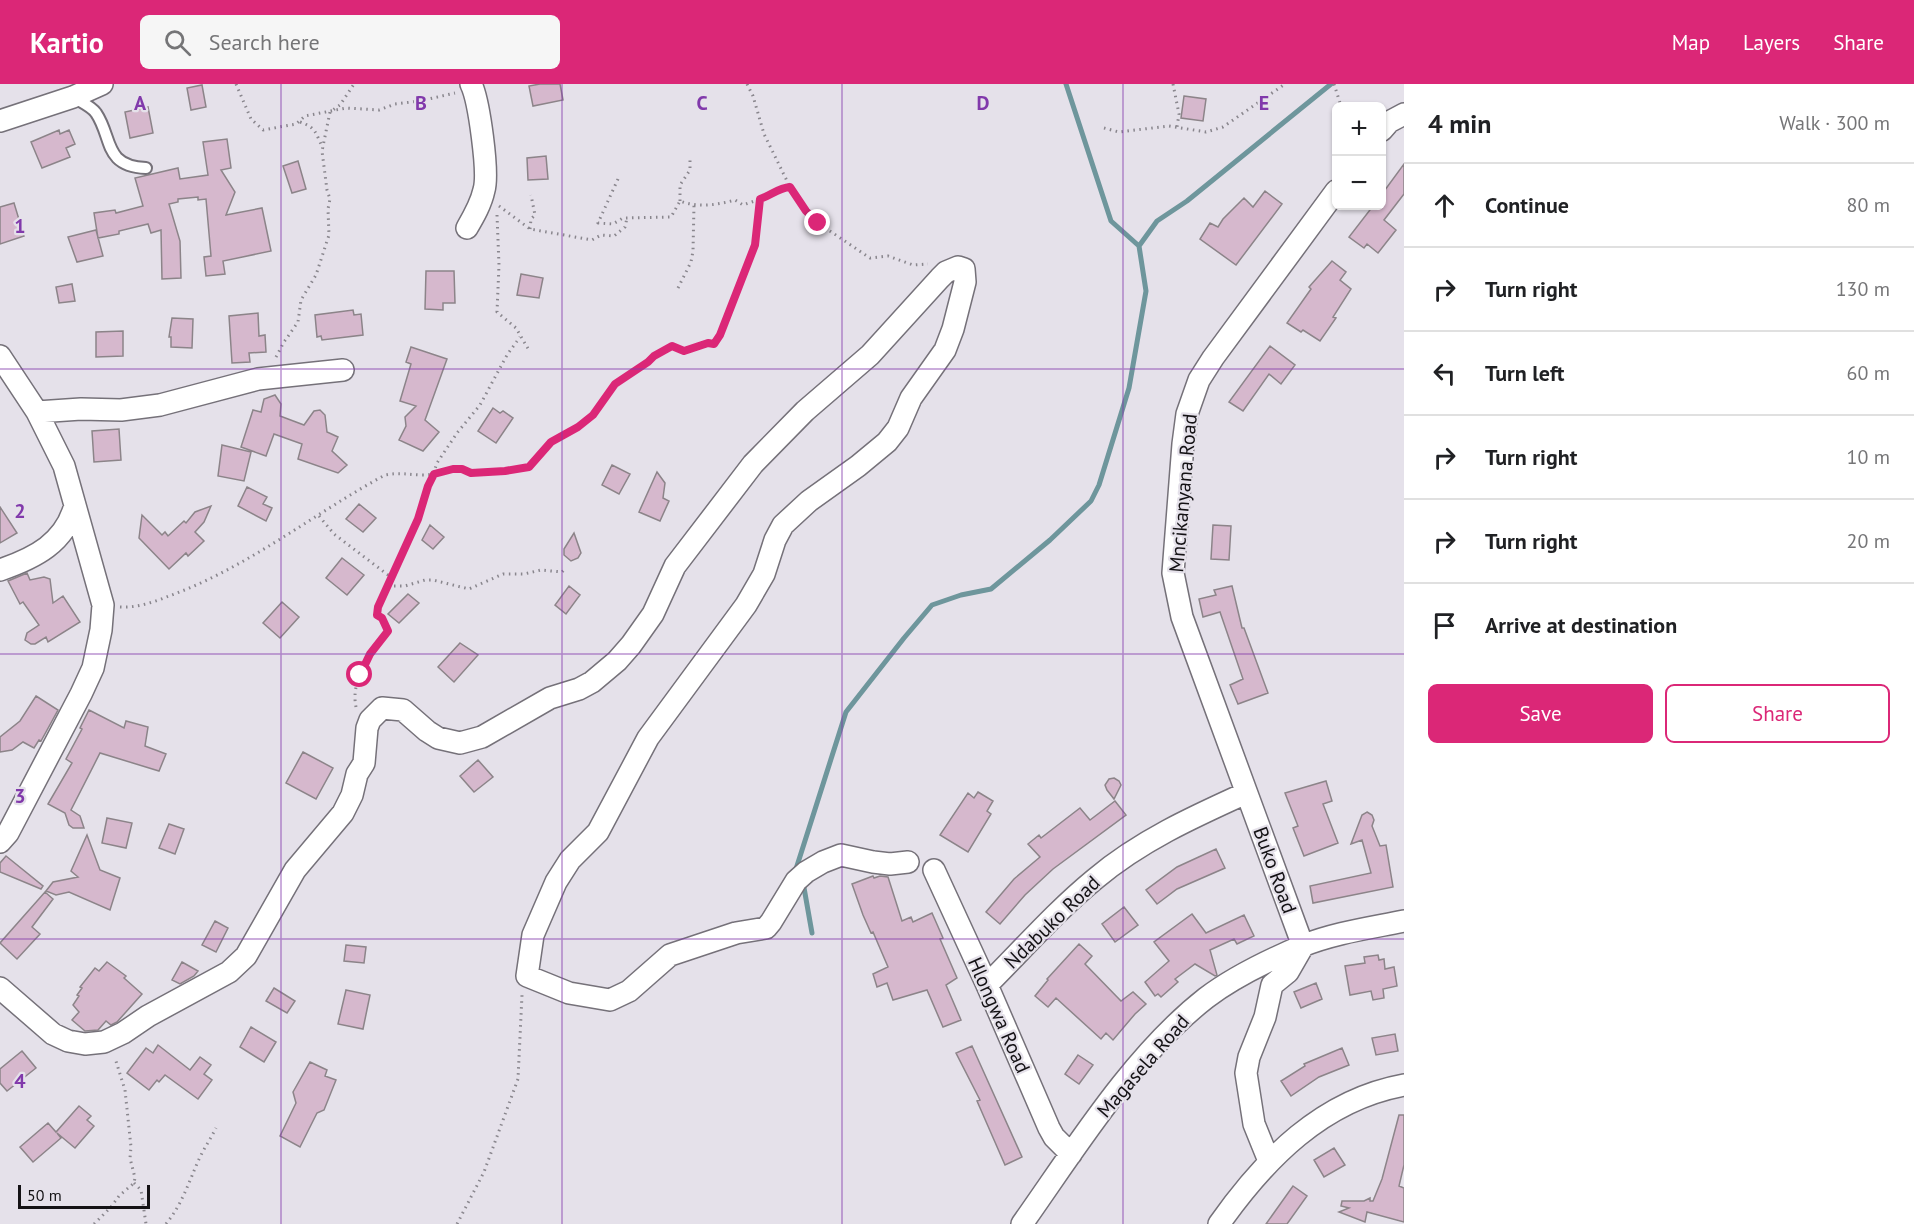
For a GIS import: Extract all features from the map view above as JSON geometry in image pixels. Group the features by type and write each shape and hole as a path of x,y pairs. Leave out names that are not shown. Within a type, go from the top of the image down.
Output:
{"street":[{"path":"0,121 73,97 102,84"},
{"path":"467,228 478,210 485,188 484,158 473,87"},
{"path":"1386,125 1404,114"},
{"name":"Mncikanyana Road","path":"1246,793 1182,617 1176,594 1174,562 1187,414 1198,381 1213,358 1332,196"},
{"path":"0,988 53,1034 69,1041 85,1044 110,1039 229,972 246,956 295,870 343,813 352,795 357,774 364,763 367,728 370,720 381,708 403,710 438,738 460,743 482,737 550,698 579,689 592,682 617,661 631,645 652,614 675,566 753,464 805,411 870,355 946,272 958,267 964,269 966,282 945,350 911,398 898,428 887,442 809,501 783,525 775,540 764,574 746,605 648,738 598,832 570,860 556,882 533,935 527,976 569,993 610,1000 628,991 670,955 736,933 766,928 788,892 803,874 823,862 841,855 890,864 908,862"},
{"path":"0,356 37,412 64,466 104,605 93,668 8,833 0,842"},
{"path":"37,412 81,409 121,410 160,405 258,379 343,370"},
{"path":"0,570 55,542 71,521 75,505"},
{"name":"Buko Road","path":"1246,793 1303,946"},
{"name":"Ndabuko Road","path":"987,985 1061,908 1097,877 1157,837 1246,793"},
{"name":"Hlongwa Road","path":"934,870 1049,1128 1054,1137 1071,1154"},
{"name":"Magasela Road","path":"1022,1224 1098,1117 1161,1041 1197,1006 1225,985 1251,970 1303,946 1404,921"},
{"path":"1269,1161 1254,1124 1246,1073 1249,1057 1265,1017 1272,985 1288,972 1303,946"},
{"path":"1219,1224 1242,1191 1269,1161 1309,1125 1341,1106 1375,1092 1404,1085"}],"lane":[{"path":"73,97 93,109 98,116 107,143 118,159 127,164 146,168"}],"path":[{"path":"236,84 251,119 263,130 300,122 311,125 323,148"},
{"path":"258,379 275,361 284,342 298,322 302,300 316,275 329,235 330,199 322,160 330,112 340,105 354,84"},
{"path":"747,84 753,96 764,134 790,187 806,211 818,223 870,258 888,256 913,265 940,264 946,272"},
{"path":"1173,84 1179,114 1177,127"},
{"path":"1104,129 1119,132 1169,126 1206,132 1223,127 1285,84"},
{"path":"1335,86 1340,102"},
{"path":"300,122 305,116 346,108 379,110 395,104 420,102 473,87"},
{"path":"618,180 598,223 613,224 627,218 671,216 680,201 680,185 690,170 690,160"},
{"path":"680,201 694,205 718,205 735,200 743,205 769,196 780,188 790,187"},
{"path":"530,229 531,219 535,214 531,195"},
{"path":"104,605 124,608 151,603 191,588 234,567 385,475 404,473 424,475 453,469 462,469 471,473 529,467 551,442 578,427 593,415 615,384 654,356 672,346 684,351 708,343 714,344 720,335 755,245 760,199"},
{"path":"530,352 516,328 497,312 499,265 496,204 530,229 592,240 601,235 614,236 625,227 627,218"},
{"path":"678,288 691,262 694,205"},
{"path":"367,728 355,705 355,689 370,654 388,631 382,618 377,615 388,586 418,519 437,464 457,433 480,405 507,355 520,337"},
{"path":"319,516 334,534 392,578"},
{"path":"388,586 405,586 433,580 469,589 503,574 524,574 541,570 562,572 566,568"},
{"path":"457,1224 475,1193 495,1147 502,1118 518,1079 522,994 527,976"},
{"path":"94,1224 134,1183 135,1178 130,1158 131,1147 124,1090 110,1039"},
{"path":"166,1224 187,1191 200,1158 216,1128"},
{"path":"134,1183 141,1190 146,1224"}],"building":[{"path":"560,84 563,100 533,106 529,86"},
{"path":"202,85 206,107 191,110 187,88"},
{"path":"1184,96 1206,99 1203,121 1181,118"},
{"path":"148,107 153,133 130,138 125,112"},
{"path":"59,130 60,134 69,130 75,144 66,148 70,157 42,168 31,142"},
{"path":"227,139 231,168 221,170 235,192 226,215 262,208 271,251 223,261 225,274 206,276 204,257 211,256 206,199 198,200 198,197 178,199 178,202 169,204 180,241 181,278 162,279 161,230 151,233 148,224 119,231 119,234 98,238 94,213 115,210 116,213 143,206 135,178 178,168 180,179 208,175 203,142"},
{"path":"546,156 548,179 528,180 527,158"},
{"path":"298,161 306,189 292,193 283,166"},
{"path":"1404,164 1404,194 1384,220 1396,230 1378,253 1367,244 1364,248 1349,237 1370,210 1386,210 1386,189"},
{"path":"1265,191 1282,204 1236,265 1200,239 1210,223 1218,227 1244,198 1253,207"},
{"path":"14,203 24,236 0,244 0,207"},
{"path":"96,230 103,256 77,262 68,237"},
{"path":"1332,261 1346,272 1340,280 1351,289 1333,317 1336,318 1320,341 1287,323 1311,289 1309,287"},
{"path":"426,271 454,271 455,303 443,303 443,310 425,309"},
{"path":"521,274 543,278 539,298 517,295"},
{"path":"72,284 75,301 59,303 56,287"},
{"path":"353,310 354,315 361,314 363,335 322,340 321,336 317,337 315,315"},
{"path":"258,313 259,336 265,335 266,352 249,353 250,362 232,363 229,316"},
{"path":"172,318 193,319 192,348 171,347 171,337 169,337"},
{"path":"123,331 123,356 96,357 96,332"},
{"path":"1270,346 1295,365 1281,384 1269,374 1243,411 1229,402"},
{"path":"411,347 447,359 425,420 439,432 423,451 399,440 406,426 405,417 416,406 400,401 411,364 406,362"},
{"path":"275,395 281,404 280,416 304,425 314,411 320,410 325,415 327,432 338,437 332,451 347,465 338,473 298,459 302,444 274,434 266,456 241,447 253,410 261,412 264,399"},
{"path":"493,408 513,418 496,443 478,431"},
{"path":"119,429 121,460 94,462 92,431"},
{"path":"222,445 251,452 244,481 218,476"},
{"path":"612,465 630,474 619,494 602,485"},
{"path":"657,472 665,483 663,498 669,501 660,521 639,512"},
{"path":"247,487 267,497 263,504 272,508 266,521 238,506"},
{"path":"359,504 376,518 363,532 346,519"},
{"path":"211,506 204,522 195,532 204,541 188,556 186,553 169,569 139,538 142,515 162,535 165,532 168,536 184,521 186,523 195,512"},
{"path":"0,507 17,533 0,543"},
{"path":"430,525 444,537 433,549 422,540"},
{"path":"1213,525 1231,526 1229,560 1211,559"},
{"path":"574,533 581,553 578,558 571,561 564,555 564,549"},
{"path":"342,558 364,575 347,595 326,578"},
{"path":"27,573 30,580 44,577 50,579 53,603 63,596 80,622 48,642 46,637 35,644 25,640 27,633 39,625 23,602 20,604 8,581"},
{"path":"569,586 580,595 566,614 555,605"},
{"path":"1232,586 1242,628 1244,628 1268,693 1238,704 1230,685 1243,679 1220,612 1203,617 1199,599 1216,595 1214,590"},
{"path":"408,594 419,603 399,623 388,614"},
{"path":"282,602 299,617 280,638 263,623"},
{"path":"460,643 478,655 454,682 438,667"},
{"path":"36,696 58,710 41,741 39,740 34,748 23,742 12,750 0,752 0,737 20,721"},
{"path":"89,710 124,728 126,721 148,727 145,746 166,754 159,771 100,753 71,810 80,816 84,828 73,828 69,825 65,813 48,804 72,763 66,759"},
{"path":"303,752 333,768 316,799 286,783"},
{"path":"478,760 493,777 474,792 460,776"},
{"path":"1114,778 1121,785 1114,799 1105,785 1109,779"},
{"path":"1326,781 1332,801 1323,804 1338,843 1304,856 1293,828 1298,826 1285,793"},
{"path":"978,792 993,801 987,811 991,814 968,852 940,835 968,793 974,798"},
{"path":"1115,801 1126,815 1053,869 1025,895 1000,924 986,912 1014,879 1040,857 1028,844 1039,835 1041,838 1080,808 1090,820"},
{"path":"1367,812 1374,820 1372,826 1380,846 1386,845 1393,887 1313,903 1310,886 1371,873 1362,840 1351,844 1362,815"},
{"path":"107,818 132,823 126,848 102,843"},
{"path":"169,824 184,829 175,854 159,848"},
{"path":"87,835 100,870 120,878 110,910 69,892 56,895 46,891 53,882 78,877 71,871"},
{"path":"1216,849 1225,868 1177,889 1157,904 1146,890 1177,867"},
{"path":"6,856 43,886 41,889 0,872 0,863"},
{"path":"873,876 874,878 888,877 902,921 911,917 913,922 932,913 943,938 940,939 957,978 946,985 961,1020 943,1027 927,990 893,1000 887,983 877,987 873,974 888,967 863,915 852,884"},
{"path":"45,892 53,899 32,927 40,934 17,959 0,943"},
{"path":"1124,907 1138,925 1115,942 1102,924"},
{"path":"1192,914 1206,933 1244,915 1254,936 1237,944 1234,939 1210,950 1217,975 1195,964 1175,979 1178,982 1161,997 1158,994 1155,996 1145,982 1169,961 1154,942"},
{"path":"215,921 228,928 216,952 202,945"},
{"path":"1079,944 1092,956 1085,964 1121,1001 1133,992 1146,1004 1113,1040 1106,1033 1101,1039 1056,998 1048,1007 1035,996 1047,979"},
{"path":"346,945 366,947 364,963 344,961"},
{"path":"1378,955 1379,960 1384,959 1385,969 1394,967 1397,986 1383,989 1384,998 1373,1000 1371,991 1350,995 1345,966 1365,963 1364,957"},
{"path":"107,962 126,976 124,978 142,994 117,1022 111,1025 106,1021 98,1030 85,1031 72,1020 79,1012 73,1005 79,996 77,995 82,988 80,987 95,968 99,971"},
{"path":"182,962 198,971 180,984 172,980"},
{"path":"1316,983 1322,999 1301,1008 1294,992"},
{"path":"274,988 295,1001 287,1013 266,1001"},
{"path":"346,990 370,995 363,1029 338,1024"},
{"path":"251,1027 276,1042 264,1062 240,1047"},
{"path":"1395,1034 1398,1051 1376,1055 1372,1038"},
{"path":"158,1045 190,1070 200,1057 211,1065 204,1074 212,1080 198,1099 165,1075 159,1082 157,1080 149,1090 127,1073 146,1048 153,1053"},
{"path":"972,1046 1022,1157 1005,1165 977,1101 980,1100 956,1053"},
{"path":"1342,1048 1349,1065 1319,1077 1291,1096 1281,1081 1305,1066 1304,1064"},
{"path":"22,1051 36,1068 7,1091 0,1083 0,1069"},
{"path":"1078,1055 1093,1065 1079,1084 1065,1074"},
{"path":"310,1062 327,1070 325,1076 336,1080 324,1110 317,1113 300,1147 280,1136 296,1103 293,1092"},
{"path":"79,1106 91,1116 87,1120 94,1126 75,1148 57,1133 61,1138 33,1162 20,1147 48,1123 56,1132"},
{"path":"1399,1115 1404,1115 1404,1165 1399,1186 1404,1188 1404,1222 1367,1212 1365,1222 1339,1212 1349,1208 1341,1206 1342,1201 1364,1201 1370,1198 1370,1201 1373,1201 1382,1179"},
{"path":"1334,1148 1345,1165 1324,1177 1314,1160"},
{"path":"1293,1186 1307,1196 1287,1224 1266,1224"}],"waterway":[{"path":"1066,84 1111,221 1139,246"},
{"path":"798,871 796,869 846,712 904,638 932,605 961,595 991,589 1050,540 1091,501 1099,485 1129,388 1146,291 1139,246 1157,221 1187,201 1331,84"},
{"path":"803,882 812,933"}],"route":[{"path":"360,675 370,654 388,631 382,618 377,615 378,607 418,519 434,474 453,469 467,470 471,473 505,471 532,466 551,442 585,423 615,384 659,352 664,352 672,346 684,351 708,343 714,344 720,335 755,245 760,199 780,188 790,187 806,211 818,223"}]}
